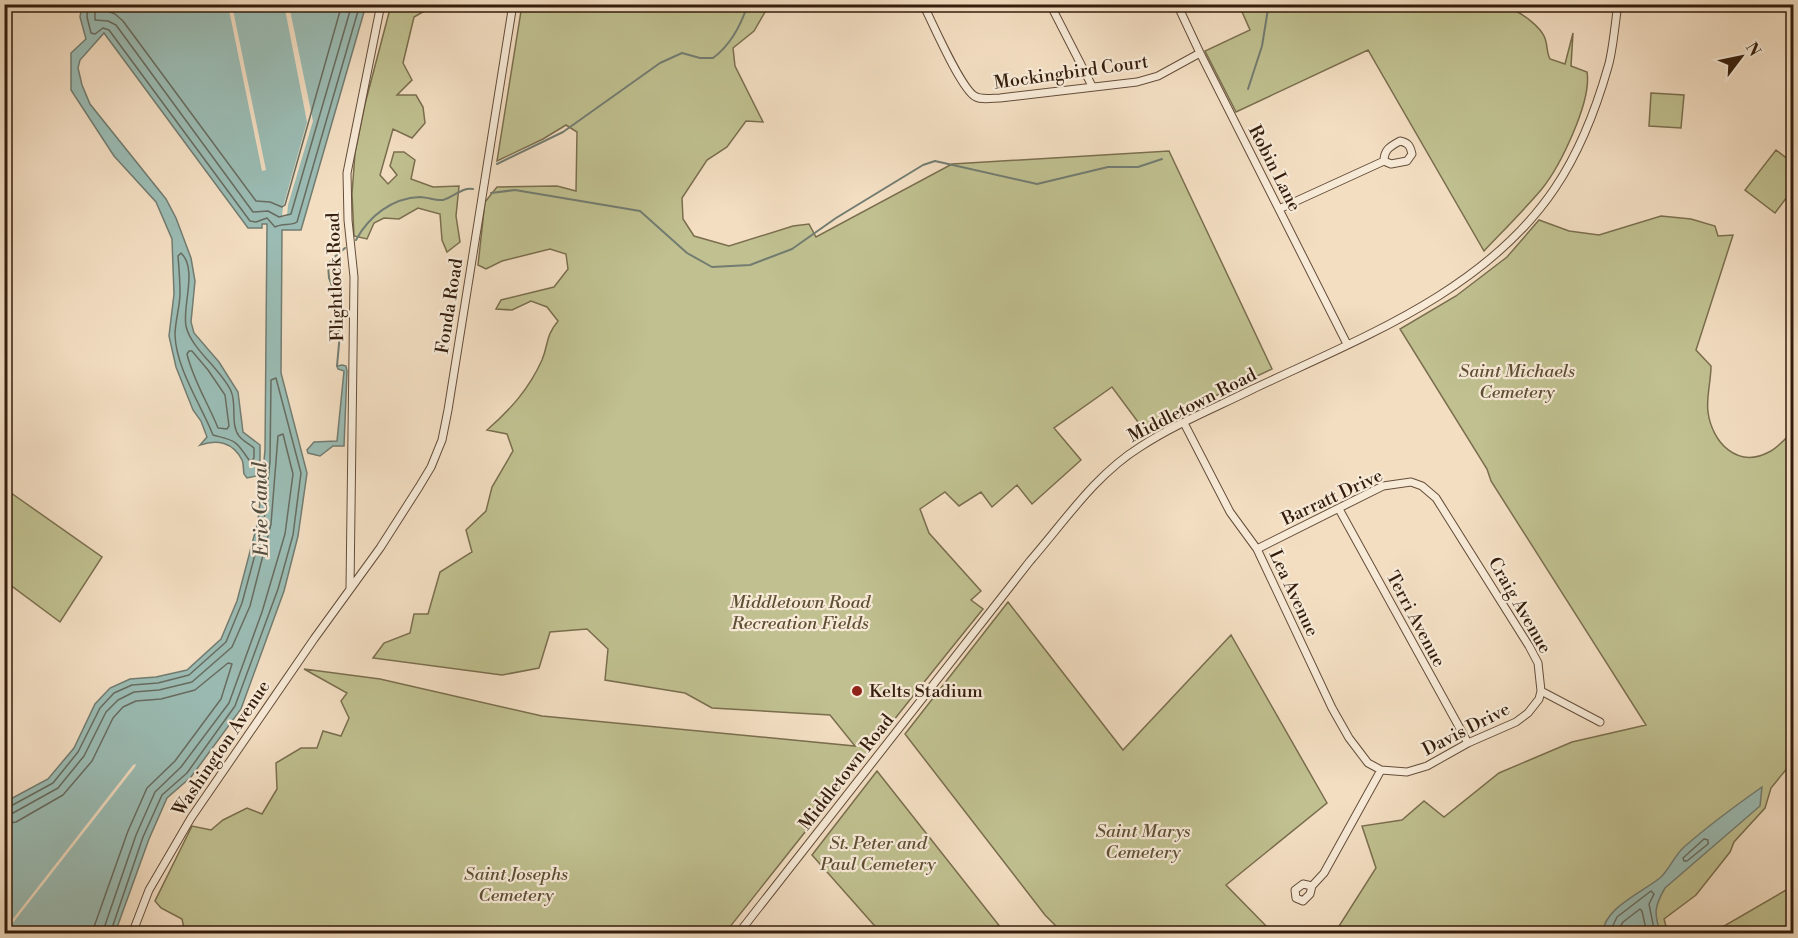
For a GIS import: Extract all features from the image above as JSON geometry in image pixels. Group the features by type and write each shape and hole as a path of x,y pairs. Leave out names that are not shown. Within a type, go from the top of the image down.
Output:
{"street":[{"name":"Flightlock Road","path":"350,588 354,277 348,220 347,173 381,4"},
{"name":"Fonda Road","path":"350,588 380,548 419,488 442,440 513,4"},
{"name":"Mockingbird Court","path":"922,4 959,74 972,95 978,98 1000,98 1149,79 1200,53"},
{"path":"1050,4 1092,86"},
{"name":"Robin Lane","path":"1178,4 1200,53 1347,344"},
{"name":"Middletown Road","path":"738,933 1075,507 1123,459 1184,423 1347,344 1456,286 1507,244 1535,215 1556,187 1588,126 1609,64 1618,4"},
{"path":"1279,209 1384,161"},
{"name":"Lea Avenue","path":"1184,423 1230,512 1257,549 1332,708 1349,738 1368,763 1382,770"},
{"name":"Barratt Drive","path":"1257,549 1383,486 1404,482 1422,486"},
{"name":"Craig Avenue","path":"1422,486 1443,507 1529,646 1538,663 1541,691"},
{"name":"Terri Avenue","path":"1339,509 1467,744"},
{"name":"Washington Avenue","path":"132,933 149,890 176,840 350,588"},
{"path":"1541,691 1600,722"},
{"name":"Davis Drive","path":"1382,770 1407,772 1427,766 1522,717 1539,699 1541,691"},
{"path":"1312,886 1324,873 1382,770"}],"green space":[{"path":"391,5 430,5 428,9 414,17 403,63 412,80 397,95 416,95 423,107 425,123 412,138 393,129 380,175 388,184 397,175 390,166 394,152 404,152 415,160 411,179 433,187 459,186 456,216 460,242 447,252 442,240 440,214 418,208 399,219 384,218 374,223 367,239 354,236 352,194 355,153 365,104"},
{"path":"522,5 769,5 754,31 733,48 735,66 763,122 746,121 727,147 707,160 682,198 683,219 694,236 729,246 793,226 809,224 816,237 952,164 1169,151 1272,369 1144,430 1112,387 1054,428 1081,460 1032,504 1017,485 992,507 981,492 959,506 945,492 920,509 929,533 981,591 971,600 983,609 725,933 185,933 182,919 161,908 155,901 192,826 211,830 223,820 247,808 262,814 277,789 276,763 301,748 317,748 323,731 341,736 349,718 341,701 347,693 304,669 380,679 542,716 855,746 830,715 712,708 685,693 605,680 608,649 587,629 550,632 539,668 502,675 373,658 384,643 410,633 414,614 428,614 440,572 472,552 466,530 486,511 492,487 513,451 507,434 487,430 525,390 542,360 551,331 558,321 547,307 531,301 512,310 496,309 501,300 554,287 568,269 566,254 550,249 502,261 486,269 478,265 485,202 497,187 557,186 576,191 577,132 566,125 497,161"},
{"path":"1239,5 1515,5 1516,11 1542,32 1550,59 1565,64 1573,33 1571,66 1587,72 1585,99 1580,116 1549,180 1484,251 1368,50 1236,112 1205,51 1250,30"},
{"path":"1651,93 1684,95 1681,128 1649,126"},
{"path":"1776,150 1793,163 1793,189 1775,213 1745,190"},
{"name":"Saint Michaels Cemetery","path":"1661,216 1691,219 1715,226 1718,236 1733,235 1696,350 1711,366 1708,412 1715,433 1728,450 1747,457 1772,450 1793,431 1793,761 1771,788 1765,808 1734,842 1730,852 1696,895 1664,919 1668,933 1334,934 1376,868 1362,826 1402,820 1424,801 1444,817 1499,773 1572,742 1646,725 1491,481 1487,469 1400,329 1456,296 1507,257 1539,220 1569,231 1599,235"},
{"path":"4,488 102,557 60,622 5,581"},
{"name":"Saint Marys Cemetery","path":"1008,602 1123,750 1231,635 1327,803 1226,885 1273,933 1063,933 1045,915 905,734"},
{"name":"St. Peter and Paul Cemetery","path":"877,771 1005,933 881,933 812,855"},
{"path":"1793,886 1793,933 1712,933"}],"water":[{"name":"Erie Canal","path":"82,5 366,5 301,230 282,230 281,373 307,473 298,536 284,591 241,709 191,777 167,798 149,839 115,933 5,934 5,802 48,779 74,748 95,704 110,688 130,679 156,677 187,670 221,639 237,601 258,521 265,450 267,224 262,224 262,228 248,228 104,33 80,60 78,68 82,85 90,104 166,199 176,218 191,258 195,281 191,322 194,333 219,362 238,392 243,432 260,445 260,475 247,478 244,474 242,460 234,449 218,442 200,445 207,437 201,421 193,410 176,367 169,336 174,294 172,239 156,202 114,156 71,90 71,53 86,39 80,17"},
{"path":"337,366 346,366 347,371 344,446 333,446 320,456 308,453 307,450 314,442 337,441 344,371 338,369"},
{"path":"1762,787 1760,806 1665,888 1656,910 1661,933 1603,933 1605,924 1617,908 1661,877 1684,847"}],"pier":[{"path":"284,4 289,5 313,121 288,205 287,216 282,217 307,122"},
{"path":"228,5 232,5 266,170 262,171"},
{"path":"136,764 135,767 5,933 5,929"}],"waterway":[{"path":"497,164 563,132 660,63 682,53 700,58 713,58 735,34 748,4"},
{"path":"1248,89 1262,46 1268,9 1271,4"},
{"path":"491,193 515,190 640,211 687,253 712,267 750,265 792,249 836,218 923,165 935,161 1037,184 1108,167 1138,167 1162,159"},
{"path":"356,240 375,216 400,201 420,197 443,200 465,189 473,189"},
{"path":"337,366 340,333 337,326 341,311 329,278 328,265 345,248"}],"place":[{"name":"Kelts Stadium","path":"857,691"}],"park label":[{"name":"Middletown Road Recreation Fields","path":"800,612"},
{"name":"Saint Josephs Cemetery","path":"516,884"}]}
